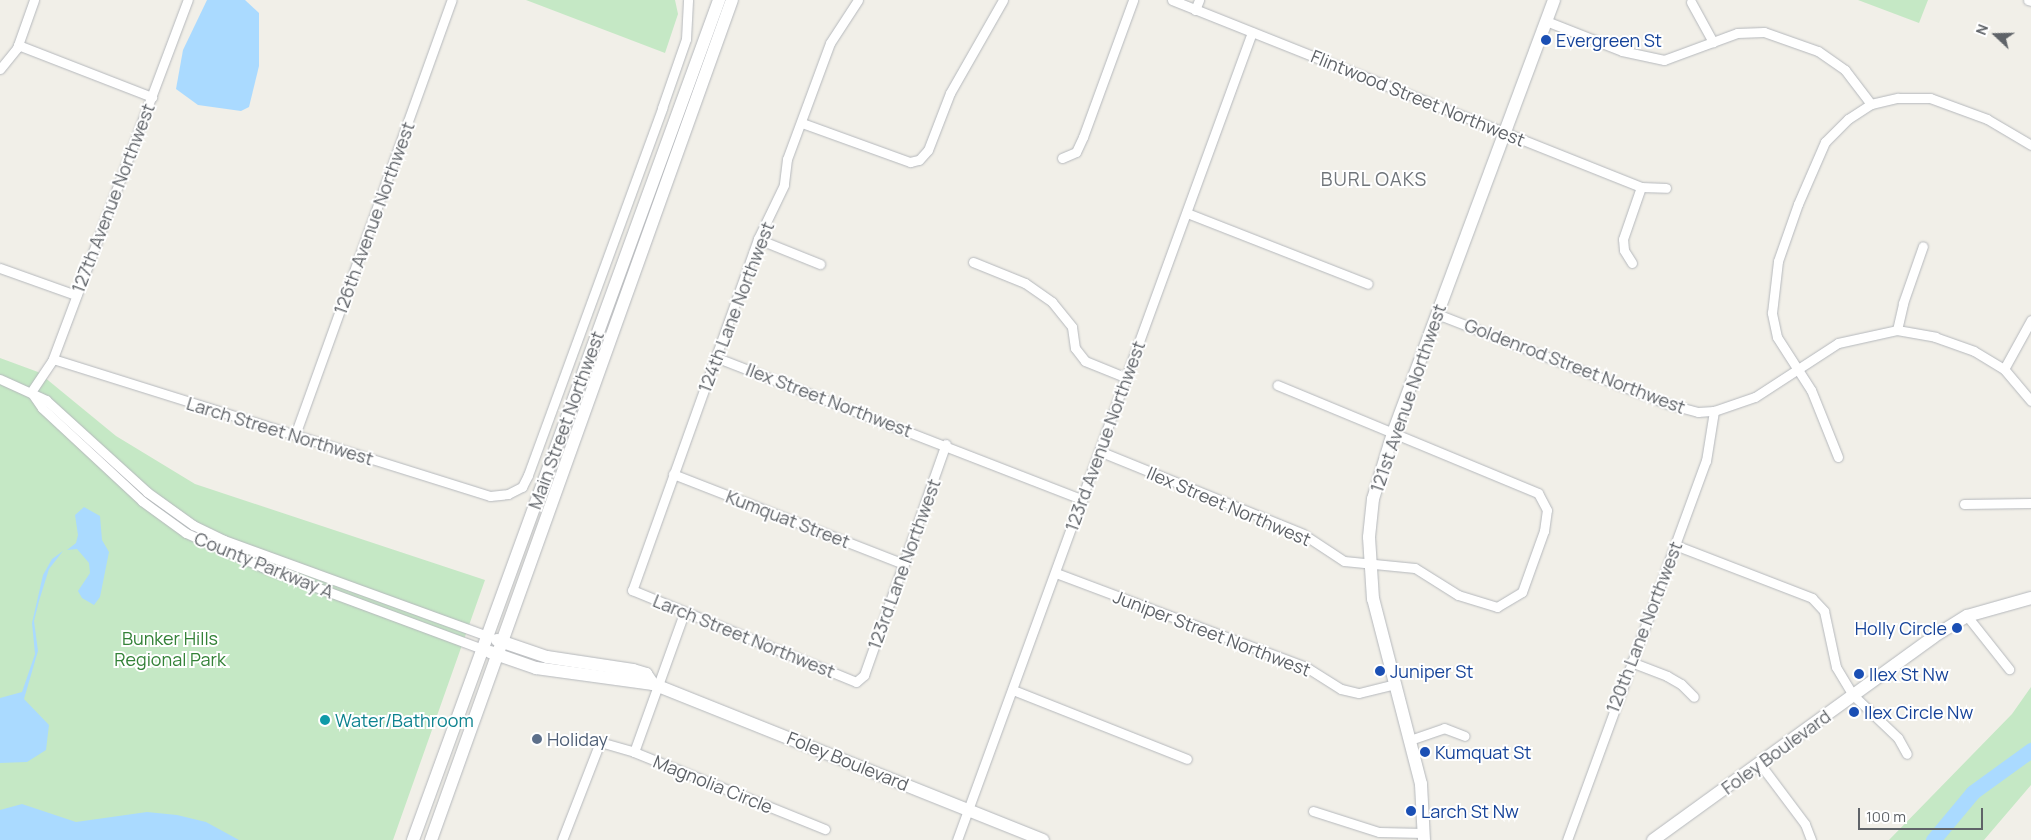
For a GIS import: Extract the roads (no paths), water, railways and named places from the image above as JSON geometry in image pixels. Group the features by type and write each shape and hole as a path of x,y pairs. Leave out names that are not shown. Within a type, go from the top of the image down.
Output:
{"street":[{"path":"0,69 18,44 34,0"},
{"name":"127th Avenue Northwest","path":"30,392 53,359 188,0"},
{"name":"126th Avenue Northwest","path":"295,436 452,0"},
{"name":"Larch Street Northwest","path":"53,359 490,496 508,494 522,486 528,475 659,117 686,39 688,0"},
{"name":"Main Street Northwest","path":"413,840 719,0"},
{"name":"Main Street Northwest","path":"431,840 732,0"},
{"name":"124th Lane Northwest","path":"632,590 758,239 784,185 787,159 802,123 830,43 858,0"},
{"path":"802,123 910,162 919,160 928,150 950,93 1003,0"},
{"path":"1062,158 1076,152 1084,137 1133,0"},
{"name":"Flintwood Street Northwest","path":"1172,0 1641,187 1666,188"},
{"path":"1196,10 1199,0"},
{"name":"121st Avenue Northwest","path":"1424,836 1424,810 1410,740 1373,599 1370,565 1373,499 1394,433 1437,314 1554,0"},
{"path":"1691,2 1714,42"},
{"path":"1546,21 1622,52 1664,60 1737,33 1764,32 1818,51 1845,70 1872,104"},
{"name":"123rd Avenue Northwest","path":"957,840 1252,32"},
{"path":"18,44 152,97"},
{"path":"1838,458 1826,422 1777,337 1772,313 1778,261 1798,204 1825,142 1848,119 1872,104 1898,98 1930,98 1987,119 2031,145"},
{"path":"1632,263 1624,250 1623,238 1641,187"},
{"path":"1187,213 1368,284"},
{"path":"758,239 820,264"},
{"path":"1897,330 1902,303 1923,246"},
{"path":"973,262 1025,283 1045,298 1072,327 1075,348 1086,361 1127,378"},
{"path":"0,268 76,295"},
{"name":"Goldenrod Street Northwest","path":"1437,314 1668,404 1698,412 1714,412 1755,397 1796,368 1838,343 1897,330 1957,344 2004,368 2031,400"},
{"path":"2004,368 2031,320"},
{"name":"Ilex Street Northwest","path":"715,357 946,444 1082,499"},
{"name":"County Parkway A","path":"0,378 46,400 147,492 193,525 224,540 488,636"},
{"path":"1277,385 1394,433"},
{"name":"County Parkway A","path":"30,392 42,408 137,496 186,533 262,567 483,649"},
{"name":"120th Lane Northwest","path":"1567,840 1706,461 1714,412"},
{"name":"Ilex Street Northwest","path":"1099,451 1303,534 1344,561 1370,565 1390,563 1414,568 1458,595 1497,607 1522,592 1544,531 1547,510 1538,493 1516,482 1394,433"},
{"name":"123rd Lane Northwest","path":"856,682 864,675 946,444"},
{"name":"Kumquat Street","path":"673,474 904,564"},
{"path":"1964,504 2031,503"},
{"path":"1675,545 1812,598 1824,611 1836,667 1854,695 1898,738 1907,754"},
{"name":"Juniper Street Northwest","path":"1056,573 1306,667 1341,689 1359,693 1395,684"},
{"name":"Larch Street Northwest","path":"632,590 684,613 856,682"},
{"name":"Foley Boulevard","path":"1652,840 1967,616 2031,598"},
{"path":"634,752 655,685 684,613"},
{"path":"1967,616 2009,670"},
{"name":"Foley Boulevard","path":"488,636 547,657 632,670 646,674 655,685"},
{"name":"Foley Boulevard","path":"483,649 498,655 573,674 655,685 1043,840"},
{"path":"1631,662 1682,684 1694,697"},
{"path":"1013,690 1187,759"},
{"path":"1410,740 1444,728 1465,736"},
{"name":"Magnolia Circle","path":"562,840 600,742 634,752 825,828"},
{"path":"1760,764 1805,824 1811,840"},
{"path":"1313,811 1379,832 1424,836"}],"water":[{"path":"207,0 245,0 259,13 259,66 249,107 241,111 198,105 176,89 183,50"},
{"path":"84,507 100,516 102,540 109,552 100,597 94,605 82,598 78,591 90,573 89,563 77,549 67,550 76,543 78,535 75,515"},
{"path":"63,551 49,569 39,601 34,621 38,651 24,699 49,725 46,750 27,762 0,763 0,698 22,692 35,654 32,623 43,575 52,559"},
{"path":"22,804 76,822 147,812 177,815 206,822 239,840 0,840 0,810"}],"waterway":[{"path":"1933,840 1973,792 2031,750"}],"place":[{"name":"Evergreen St","path":"1546,40"},
{"name":"Holly Circle","path":"1957,628"},
{"name":"Juniper St","path":"1380,671"},
{"name":"Ilex St Nw","path":"1859,674"},
{"name":"Ilex Circle Nw","path":"1854,712"},
{"name":"Water/Bathroom","path":"325,720"},
{"name":"Holiday","path":"537,739"},
{"name":"Kumquat St","path":"1425,752"},
{"name":"Larch St Nw","path":"1411,811"}],"district":[{"name":"BURL OAKS","path":"1374,180"}],"park label":[{"name":"Bunker Hills Regional Park","path":"170,649"}]}
